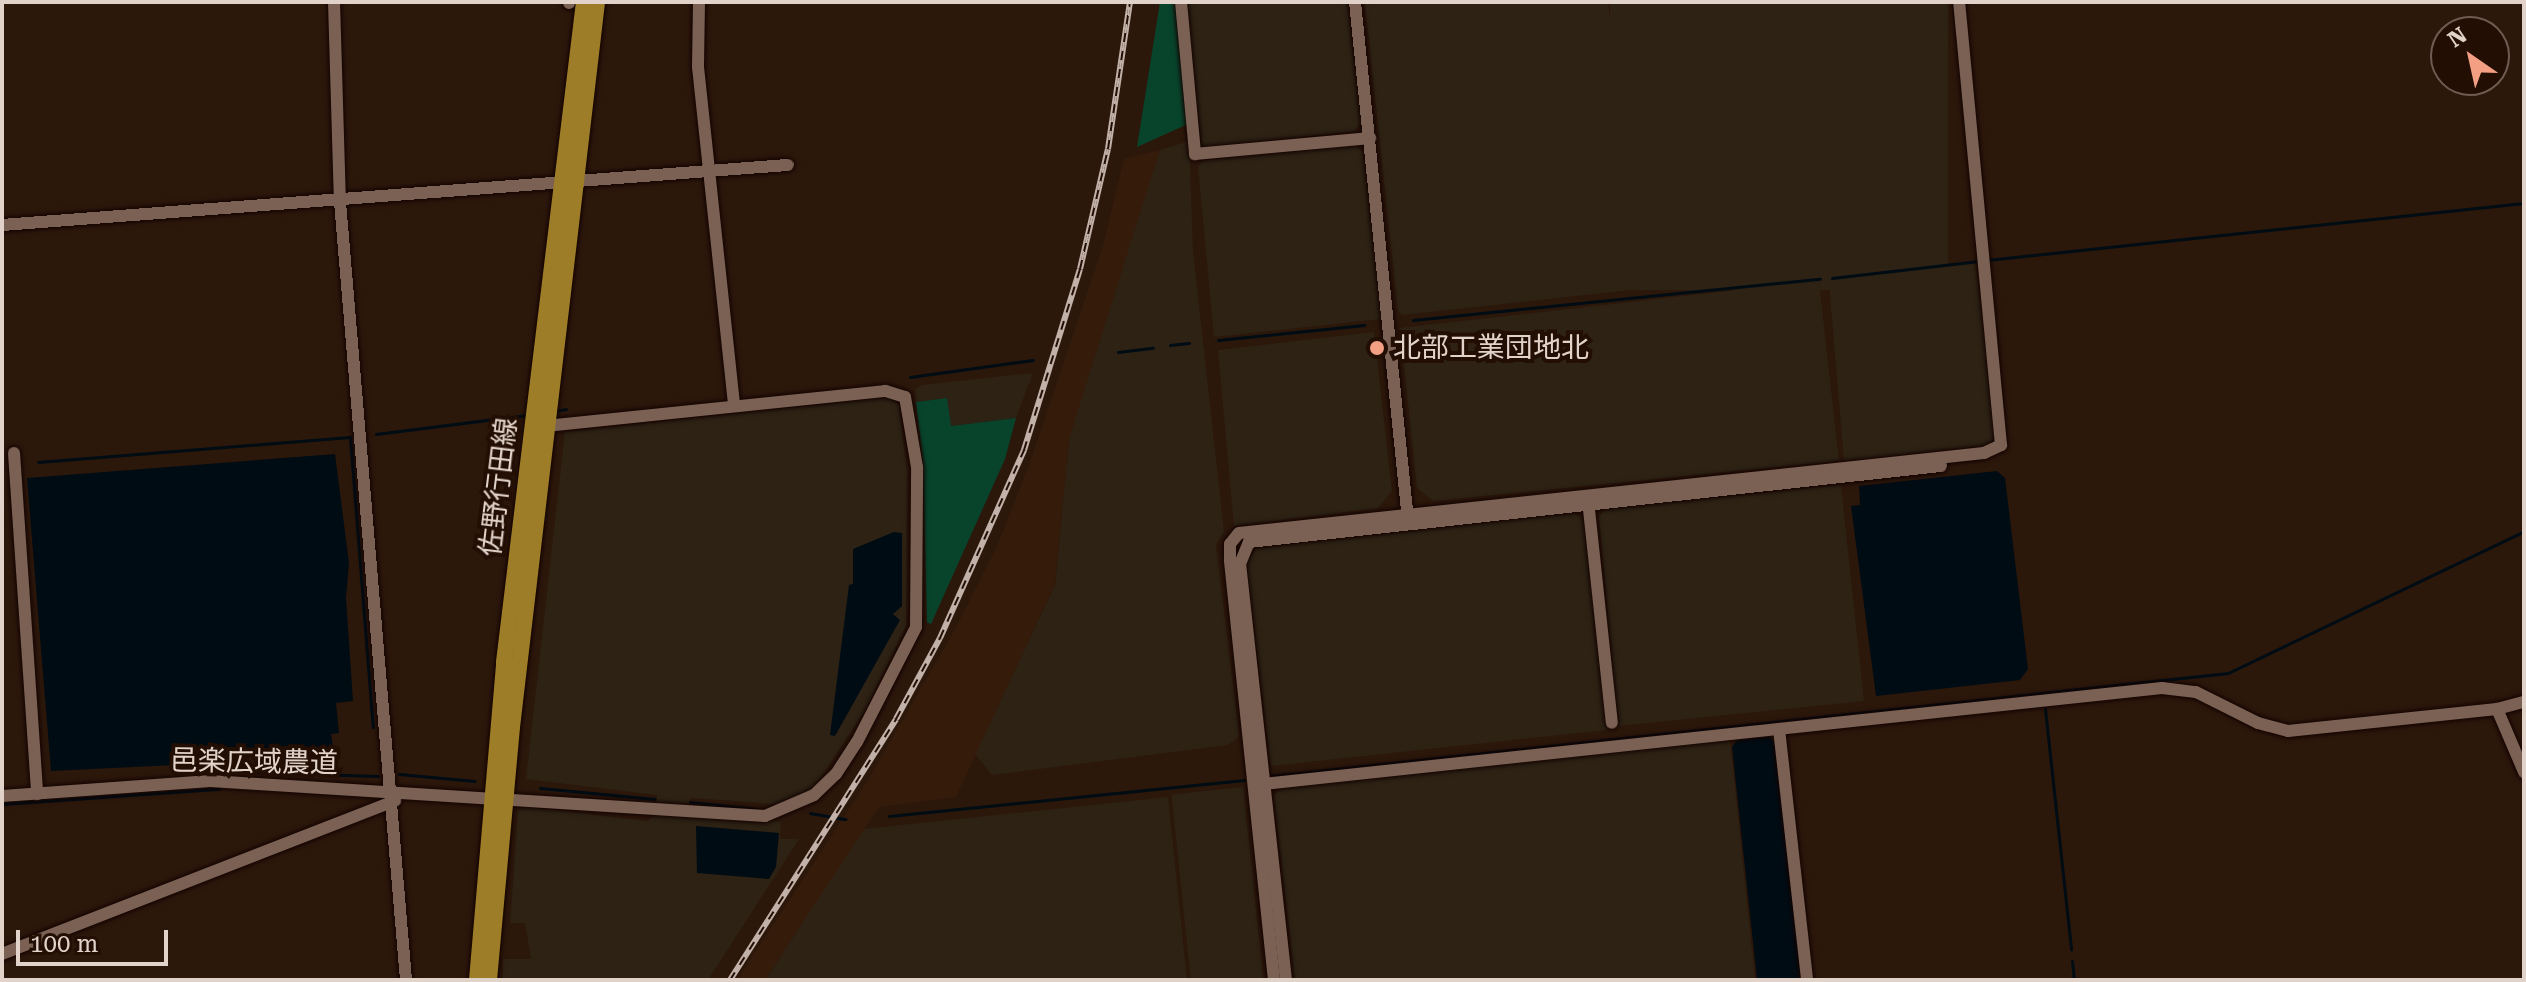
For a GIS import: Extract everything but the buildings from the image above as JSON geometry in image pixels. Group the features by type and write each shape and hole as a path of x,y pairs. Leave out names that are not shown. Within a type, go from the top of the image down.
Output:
{"main road":[{"name":"佐野行田線","path":"499,797 547,426 584,2"},
{"name":"佐野行田線","path":"477,980 486,924 569,181 597,2"},
{"name":"佐野行田線","path":"486,924 489,980"}],"street":[{"path":"334,2 340,202 394,796 406,980"},
{"path":"699,2 698,67 734,404"},
{"path":"1181,2 1195,154 1370,138"},
{"path":"1355,2 1407,518"},
{"path":"1286,980 1230,544 1245,531 1588,499 1990,452 2001,445 2003,424 1959,2"},
{"path":"2,225 340,202 710,168 788,165"},
{"name":"邑楽広域農道","path":"2,796 210,781 394,796 499,797 765,816 786,811 824,787 864,730 918,617 917,467 908,402 894,390 734,404 547,426"},
{"path":"14,453 37,794"},
{"path":"1588,499 1612,723"},
{"path":"1260,785 2173,688 2196,692 2288,731 2497,709 2524,702"},
{"path":"2497,709 2524,772"},
{"path":"1779,729 1807,980"},
{"path":"1260,785 1274,980"},
{"path":"2,954 394,796"}],"shaded area":[{"path":"1186,2 1347,2 1361,122 1354,131 1202,148"},
{"path":"1365,2 1608,2 1640,289 1402,315 1398,311"},
{"path":"1610,2 1948,2 1948,290 1610,290"},
{"path":"1189,141 1193,251 1224,532 1216,545 1239,737 1228,745 992,775 975,754 1055,585 1069,439 1087,373 1160,150"},
{"path":"1354,145 1363,152 1381,319 1214,337 1198,167 1204,160"},
{"path":"1160,150 1069,439 1055,584 956,797 879,807 765,980 737,980 870,777 954,631 997,546 1028,468 1102,249 1124,159"},
{"path":"1975,262 1997,434 1989,445 1844,461 1829,282"},
{"path":"1819,281 1839,461 1433,501 1417,488 1400,328"},
{"path":"1374,332 1392,491 1378,508 1234,526 1218,350"},
{"path":"1033,373 1016,418 950,426 947,398 916,402 915,389 922,385"},
{"path":"890,397 899,405 907,472 906,626 867,707 816,785 787,805 690,798 688,807 657,804 657,795 526,779 565,432"},
{"path":"335,454 349,563 346,598 353,701 336,703 339,733 331,734 335,760 201,755 195,764 51,771 27,478"},
{"path":"1997,471 2005,478 2028,669 2020,680 1876,696 1851,506 1860,505 1859,486"},
{"path":"1841,485 1864,701 1618,726 1599,517 1605,509"},
{"path":"1574,513 1584,521 1606,730 1271,766 1246,563 1257,548"},
{"path":"894,532 902,533 902,606 893,614 900,620 835,736 830,735 849,585 853,584 853,549"},
{"path":"1769,737 1775,742 1801,980 1757,980 1732,747 1737,740"},
{"path":"1730,740 1755,980 1295,980 1274,796 1281,788"},
{"path":"1243,787 1263,980 1191,980 1171,795"},
{"path":"1168,797 1187,980 765,980 863,829"},
{"path":"525,807 647,821 657,814 781,822 780,839 799,839 708,980 503,980 503,959 531,959 525,923 510,923 518,811"},
{"path":"696,826 779,833 776,867 769,879 697,873"}],"green space":[{"path":"1160,2 1176,2 1188,124 1137,147"},
{"path":"947,398 951,426 1016,418 1005,459 931,624 927,622 923,460 916,402"}],"waterway":[{"path":"1987,260 2524,203"},
{"path":"1832,278 1979,261"},
{"path":"1413,320 1820,279"},
{"path":"1218,340 1364,325"},
{"path":"1170,345 1189,343"},
{"path":"1118,352 1153,348"},
{"path":"910,377 1033,360"},
{"path":"554,411 566,409"},
{"path":"376,434 527,415"},
{"path":"38,462 350,437 373,727"},
{"path":"1269,776 2228,673 2524,531"},
{"path":"2045,709 2071,950"},
{"path":"218,771 378,776"},
{"path":"399,774 475,781"},
{"path":"889,816 1244,780"},
{"path":"540,788 654,799"},
{"path":"2,804 219,789"},
{"path":"690,802 757,809"},
{"path":"810,813 845,819"},
{"path":"2072,961 2074,980"}],"railway":[{"path":"730,980 896,719 940,638 1024,450 1080,269 1108,149 1130,2"}],"place":[{"name":"北部工業団地北","path":"1377,348"}]}
